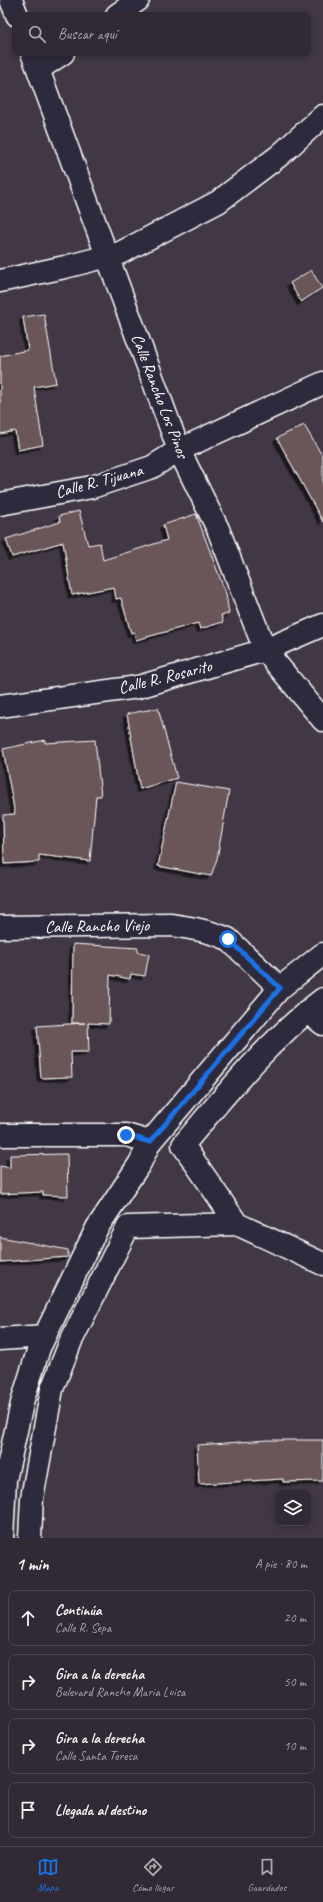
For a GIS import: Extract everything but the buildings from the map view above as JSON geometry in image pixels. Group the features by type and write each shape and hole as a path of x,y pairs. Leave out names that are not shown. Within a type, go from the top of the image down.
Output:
{"street":[{"path":"11,0 16,12"},
{"path":"121,12 138,0"},
{"path":"35,61 52,56"},
{"name":"Calle Rancho Los Pinos","path":"35,61 179,450 218,529 265,650 323,720"},
{"path":"0,281 120,253 218,202 280,155 323,116"},
{"name":"Calle R. Tijuana","path":"0,504 92,487 152,467 179,450 323,383"},
{"name":"Calle R. Rosarito","path":"0,706 138,687 265,650 323,625"},
{"name":"Calle Rancho Viejo","path":"0,927 172,925 218,934 228,939 280,988"},
{"path":"2,1538 5,1480 23,1399 39,1348 97,1228 140,1163 150,1142 280,988 323,954"},
{"path":"237,1224 183,1145 238,1079 318,1012"},
{"path":"0,1135 126,1135 150,1142"},
{"path":"30,1538 32,1498 52,1389 71,1341 128,1227 237,1224 323,1264"},
{"path":"0,1339 45,1336"}],"route":[{"path":"126,1135 150,1142 280,988 246,954 228,939"}]}
